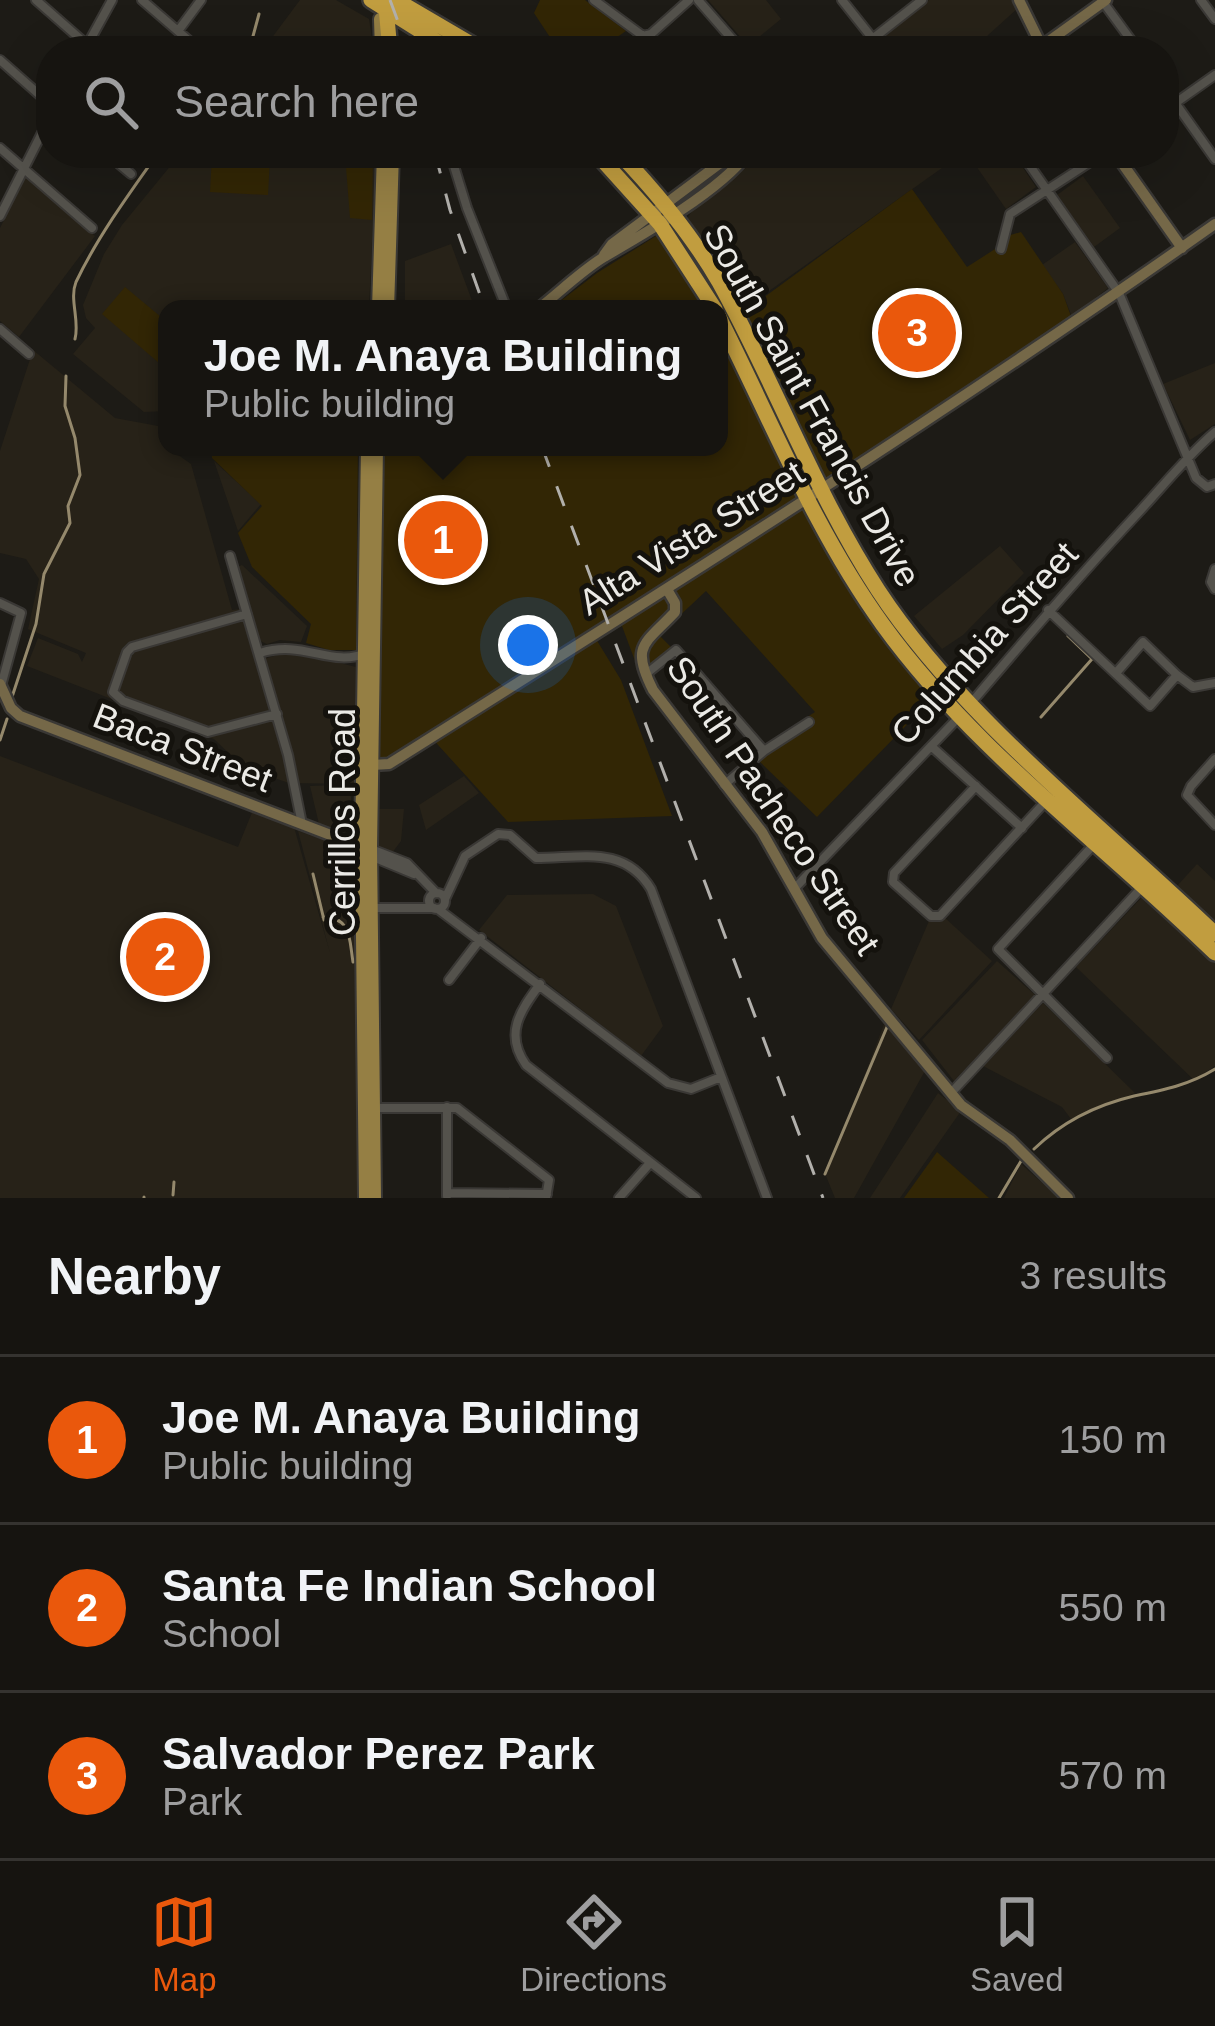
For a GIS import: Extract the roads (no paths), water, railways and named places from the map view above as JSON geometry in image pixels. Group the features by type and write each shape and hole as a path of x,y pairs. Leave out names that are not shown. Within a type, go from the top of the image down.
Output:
{"highway":[{"path":"357,0 387,6 458,36"},
{"path":"416,0 450,31"},
{"path":"387,6 426,36"},
{"path":"387,6 388,36"},
{"name":"South Saint Francis Drive","path":"612,168 663,214 710,300"},
{"name":"South Saint Francis Drive","path":"630,168 728,300"},
{"name":"South Saint Francis Drive","path":"728,301 815,495"},
{"name":"South Saint Francis Drive","path":"728,334 815,495 965,710 1148,881 1215,934"},
{"name":"South Saint Francis Drive","path":"1148,881 1215,953"}],"main road":[{"path":"378,300 383,168"},
{"path":"388,300 393,168"},
{"name":"Cerrillos Road","path":"367,456 368,1108 375,1198"},
{"name":"Cerrillos Road","path":"365,1198 371,908 368,652 377,456"}],"street":[{"path":"36,0 75,36"},
{"path":"95,36 112,0"},
{"path":"142,0 184,36"},
{"path":"178,31 201,0"},
{"path":"594,0 643,36 694,0 728,36"},
{"path":"842,0 871,36"},
{"path":"877,36 922,0"},
{"path":"1019,0 1034,36"},
{"path":"1201,0 1215,19"},
{"path":"1059,36 1105,1 1128,36"},
{"path":"0,60 36,91"},
{"path":"1179,101 1215,74"},
{"path":"1179,107 1215,159"},
{"path":"0,216 36,144"},
{"path":"0,148 92,228"},
{"path":"124,168 131,174"},
{"path":"455,168 503,300"},
{"path":"663,214 715,168"},
{"path":"549,300 602,258 612,244 734,168"},
{"path":"1031,168 1119,293 1188,457 1203,485 1215,484"},
{"path":"1001,248 1006,217 1080,168"},
{"path":"1126,168 1182,248"},
{"name":"Alta Vista Street","path":"371,765 388,764 668,591 1119,293 1215,224"},
{"path":"0,329 29,354"},
{"name":"Columbia Street","path":"793,889 965,710 1048,610 1215,432"},
{"path":"230,556 277,714 302,826"},
{"path":"1214,570 1215,589"},
{"name":"South Pacheco Street","path":"668,591 676,610 641,648 645,675 764,834 816,931 967,1110 1010,1140 1068,1198"},
{"path":"0,603 21,614 2,687"},
{"path":"1048,610 1150,706 1177,675"},
{"path":"247,614 132,647 113,692 208,732 277,714"},
{"path":"1116,673 1143,642 1193,688 1215,683"},
{"path":"259,653 286,646 339,658 368,652"},
{"path":"645,675 672,651 680,654 764,751"},
{"name":"Baca Street","path":"2,687 11,708 41,725 368,851"},
{"path":"724,785 809,722"},
{"path":"931,746 1022,828"},
{"path":"1215,759 1187,795 1215,825"},
{"path":"976,786 894,873 893,882 931,916 940,916 1054,793"},
{"path":"438,901 465,856 505,833 536,858 614,858 630,863 651,889 766,1198"},
{"path":"1100,837 998,946 1107,1058"},
{"path":"368,851 413,874 481,938 668,1083 691,1089 721,1077"},
{"path":"951,1093 1148,881"},
{"path":"371,908 438,901"},
{"path":"449,980 481,938"},
{"path":"540,984 515,1023 516,1052 536,1075 696,1198"},
{"path":"368,1108 447,1107 457,1108 549,1180 547,1196 447,1196 447,1107"},
{"path":"625,1196 650,1163"}],"waterway":[{"path":"253,36 259,14"},
{"path":"75,339 76,282 148,168"},
{"path":"12,697 36,624 44,574 70,523 68,506 80,475 65,406 66,376"},
{"path":"1041,717 1092,659 1068,636"},
{"path":"0,740 7,719"},
{"path":"313,874 324,920"},
{"path":"323,917 344,925 353,962"},
{"path":"825,1174 887,1027"},
{"path":"1034,1149 1093,1110 1186,1083 1215,1069"},
{"path":"999,1198 1021,1161"},
{"path":"173,1195 174,1182"}],"railway":[{"path":"390,0 403,36"},
{"path":"439,168 482,300"},
{"path":"545,456 823,1198"}],"place":[{"name":"Salvador Perez Park","path":"917,333"},
{"name":"Joe M. Anaya Building","path":"443,540"},
{"name":"Santa Fe Indian School","path":"165,957"}]}
